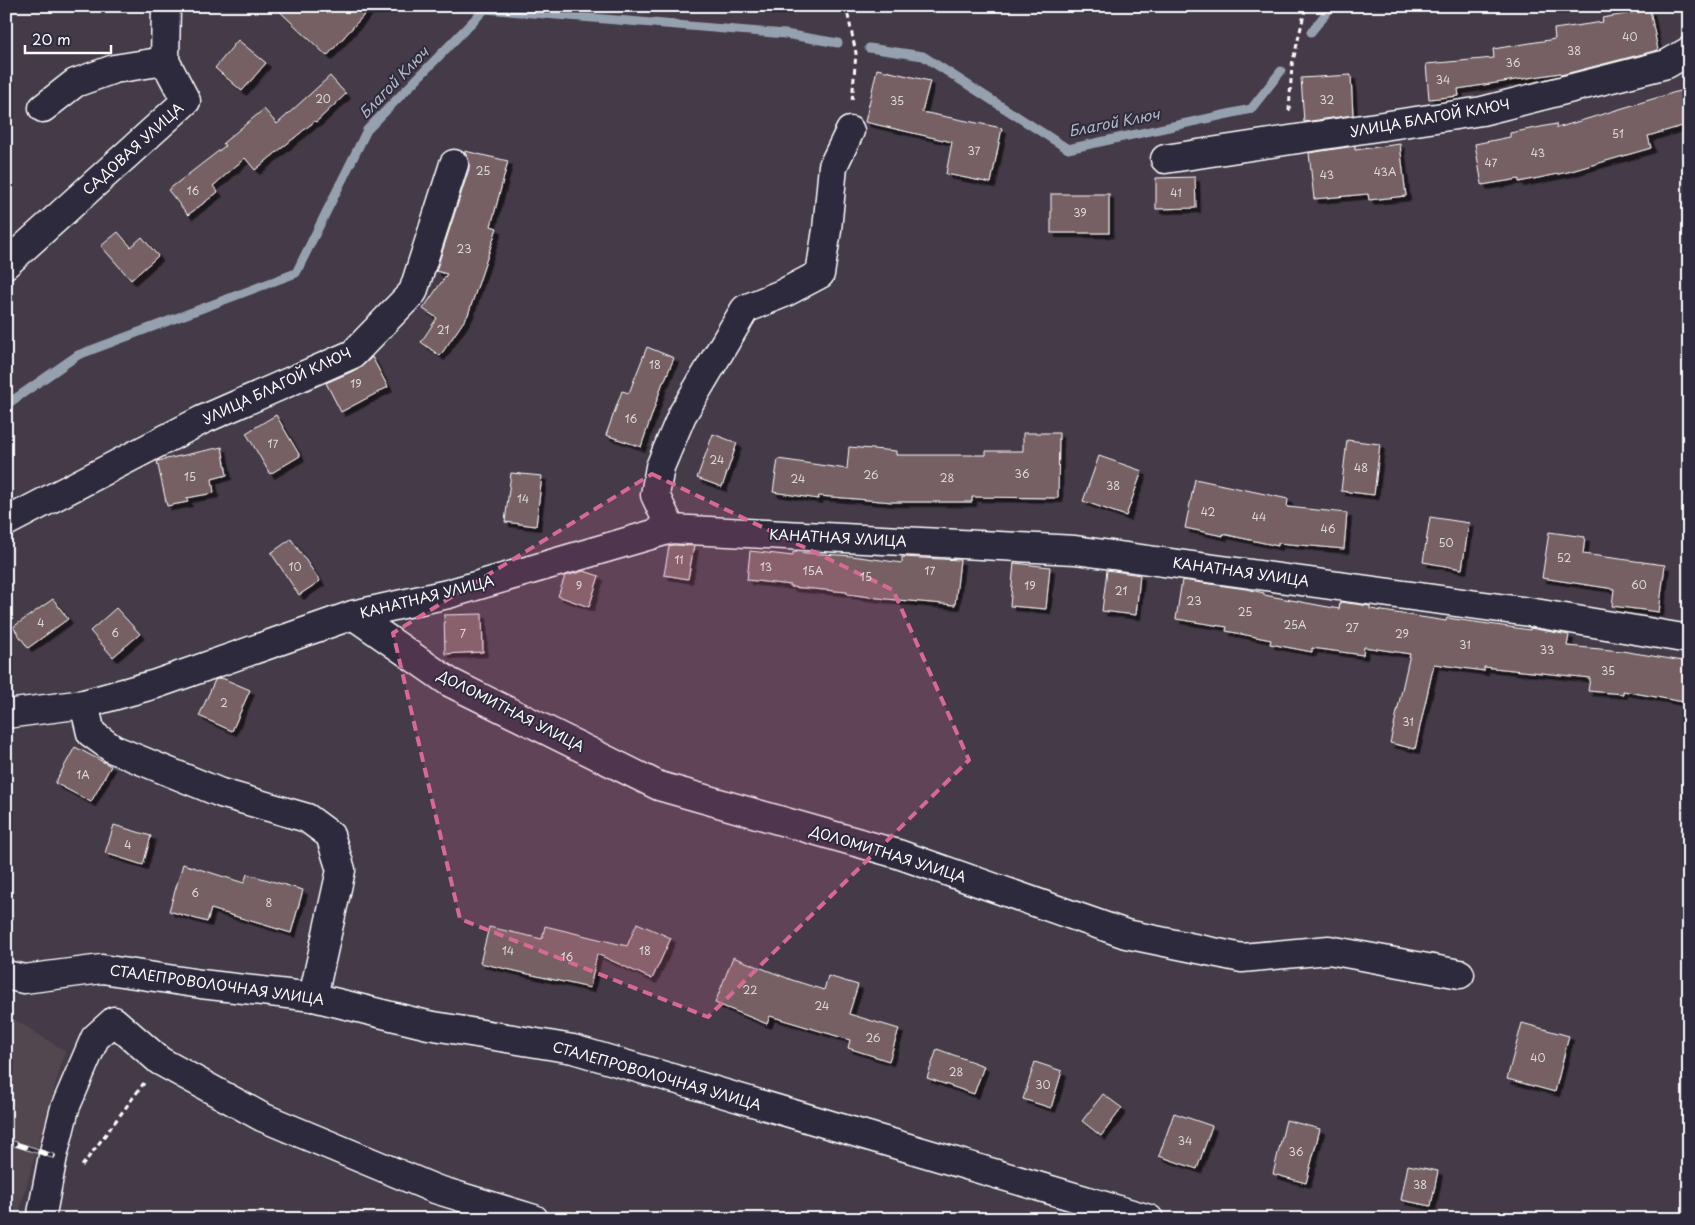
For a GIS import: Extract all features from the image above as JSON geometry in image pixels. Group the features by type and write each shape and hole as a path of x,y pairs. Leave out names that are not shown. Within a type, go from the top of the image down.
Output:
{"street":[{"name":"САДОВАЯ УЛИЦА","path":"6,264 186,101 165,61 166,6"},
{"name":"УЛИЦА БЛАГОЙ КЛЮЧ","path":"1165,159 1482,111 1666,64 1689,51"},
{"path":"43,108 75,83 114,69 165,61"},
{"path":"671,529 655,495 660,467 682,415 745,310 784,293 820,274 827,230 833,166 850,131"},
{"name":"УЛИЦА БЛАГОЙ КЛЮЧ","path":"6,522 202,420 353,354 413,292 454,164"},
{"name":"КАНАТНАЯ УЛИЦА","path":"6,714 84,704 156,684 353,615 448,594 671,529 1074,550 1529,612 1689,639"},
{"name":"ДОЛОМИТНАЯ УЛИЦА","path":"353,615 449,682 659,786 898,854 1126,934 1242,958 1329,950 1460,974"},
{"path":"84,704 91,733 113,750 221,793 307,818 330,835 341,870 313,997"},
{"name":"СТАЛЕПРОВОЛОЧНАЯ УЛИЦА","path":"6,975 24,979 102,969 201,984 313,997 428,1025 573,1049 1148,1219"},
{"path":"41,1219 64,1108 95,1038 114,1021 160,1062 262,1116 435,1190 534,1219"}],"path":[{"path":"846,6 856,53 850,131"},
{"path":"1288,141 1292,65 1306,6"},
{"path":"78,1172 160,1062"}],"highlighted area":[{"path":"652,474 893,590 969,760 708,1017 460,919 393,633"}],"shaded area":[{"path":"6,1014 65,1051 17,1219 6,1219"}],"building":[{"path":"274,6 372,6 327,56"},
{"path":"1650,10 1658,50 1561,75 1560,73 1458,89 1459,96 1429,99 1426,64 1494,58 1493,49 1555,39 1554,29 1603,22 1602,18"},
{"path":"238,40 266,63 242,91 215,68"},
{"path":"877,69 930,81 922,112 1002,128 991,183 946,174 952,142 865,122"},
{"path":"1351,75 1353,115 1304,122 1301,78"},
{"path":"330,76 346,94 316,122 255,170 245,158 213,186 218,192 188,215 168,190 225,146 223,143 264,109 277,124"},
{"path":"1689,88 1689,124 1648,136 1651,148 1568,172 1519,182 1519,179 1482,185 1475,144 1510,137 1510,133 1556,124 1557,128"},
{"path":"1400,144 1406,196 1369,200 1368,194 1314,199 1309,153 1355,146 1355,150"},
{"path":"465,151 508,161 491,226 497,228 468,315 440,356 421,342 437,318 423,309 447,274 436,271 469,169 469,161"},
{"path":"1195,177 1196,208 1156,209 1156,178"},
{"path":"1051,194 1109,194 1109,233 1051,233"},
{"path":"118,232 131,247 142,237 158,256 131,280 101,246"},
{"path":"647,347 674,358 663,382 641,447 606,435 622,391 629,393"},
{"path":"372,357 388,387 341,412 326,383 360,368"},
{"path":"276,415 300,456 270,474 246,433"},
{"path":"1023,433 1059,433 1058,498 972,497 972,502 893,502 819,496 818,499 773,492 778,459 847,469 849,447 896,451 896,455 986,455 986,451 1023,451"},
{"path":"713,434 737,443 722,487 697,478"},
{"path":"1347,440 1380,444 1374,495 1341,491"},
{"path":"222,447 227,475 212,479 214,493 187,498 188,502 167,506 157,461"},
{"path":"1099,456 1142,471 1126,516 1083,501"},
{"path":"511,473 542,476 536,526 505,522"},
{"path":"1195,479 1288,499 1287,507 1347,513 1344,549 1278,543 1278,546 1185,528"},
{"path":"1430,517 1469,523 1462,569 1423,562"},
{"path":"1549,532 1585,537 1583,554 1665,565 1659,612 1612,606 1614,589 1542,578"},
{"path":"291,539 320,581 299,595 271,553"},
{"path":"669,546 694,546 688,579 664,575"},
{"path":"750,551 793,556 793,552 852,556 902,563 902,557 960,560 955,605 886,599 847,594 847,592 791,587 791,585 747,580"},
{"path":"1014,563 1050,567 1046,609 1010,606"},
{"path":"1107,570 1140,575 1136,615 1102,611"},
{"path":"584,571 599,576 589,607 558,596 565,576"},
{"path":"1182,580 1246,589 1264,593 1264,595 1339,609 1340,602 1370,606 1370,609 1446,621 1447,618 1530,630 1530,628 1569,635 1567,646 1622,651 1689,662 1689,703 1623,691 1623,694 1588,691 1590,678 1484,667 1484,671 1434,664 1415,749 1390,743 1410,654 1364,647 1363,655 1312,648 1312,652 1270,644 1271,640 1226,631 1227,627 1176,619"},
{"path":"53,599 68,619 28,648 13,627"},
{"path":"116,608 140,634 113,657 90,631"},
{"path":"482,614 483,652 445,654 444,615"},
{"path":"222,678 250,690 232,731 199,716 215,680"},
{"path":"75,747 111,766 91,802 55,783"},
{"path":"114,825 151,836 143,865 105,853"},
{"path":"183,864 244,883 247,874 303,890 291,933 211,909 207,922 169,911"},
{"path":"637,923 671,938 652,979 597,954 590,988 480,963 489,927 542,939 545,926 627,946"},
{"path":"733,957 792,980 824,990 828,976 858,985 849,1014 899,1029 889,1061 848,1048 850,1040 770,1016 767,1024 715,1003"},
{"path":"1522,1023 1569,1036 1555,1092 1507,1079"},
{"path":"937,1049 984,1066 974,1094 927,1078"},
{"path":"1035,1062 1062,1071 1051,1108 1023,1099"},
{"path":"1103,1094 1122,1108 1101,1136 1082,1121"},
{"path":"1174,1113 1212,1126 1197,1169 1159,1156"},
{"path":"1286,1120 1320,1129 1306,1183 1273,1174"},
{"path":"1408,1165 1438,1171 1431,1206 1401,1200"}],"waterway":[{"name":"Благой Ключ","path":"1311,32 1332,6"},
{"name":"Благой Ключ","path":"6,405 78,355 296,273 367,130 485,9 785,34 838,43"},
{"name":"Благой Ключ","path":"869,48 923,56 1068,149 1251,109 1281,71"}],"railway":[{"path":"6,1141 53,1156"}]}
